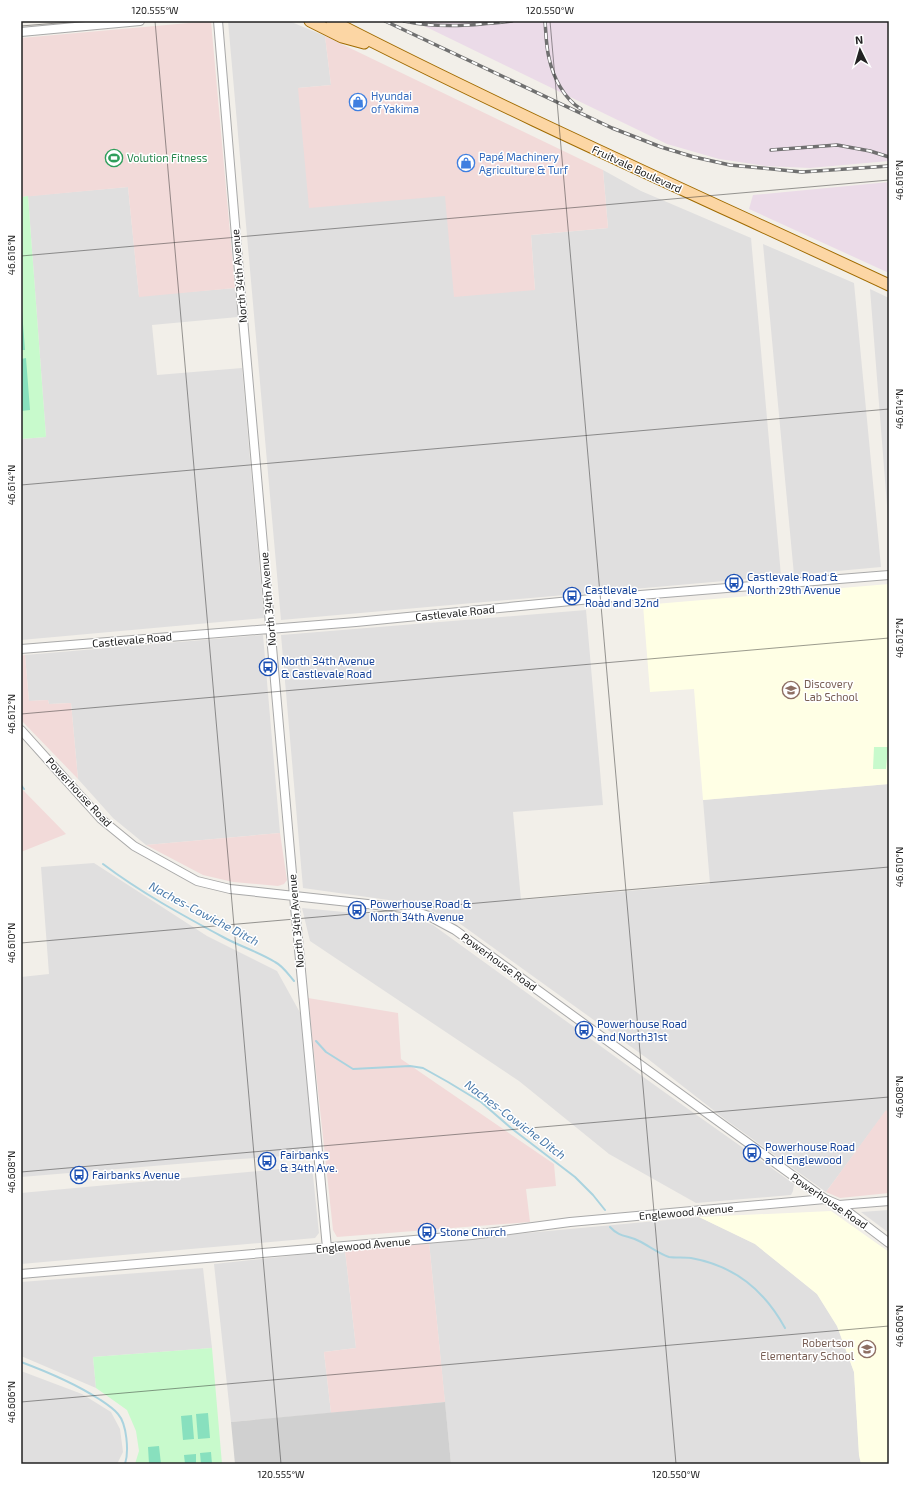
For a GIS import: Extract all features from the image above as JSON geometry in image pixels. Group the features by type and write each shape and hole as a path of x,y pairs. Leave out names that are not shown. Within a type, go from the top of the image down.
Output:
{"main road":[{"name":"Fruitvale Boulevard","path":"310,21 342,36 387,49"},
{"name":"Fruitvale Boulevard","path":"332,21 644,173 889,285"}],"street":[{"path":"21,32 140,21"},
{"name":"North 34th Avenue","path":"218,21 270,629 327,1248"},
{"name":"Castlevale Road","path":"21,649 356,622 591,599 889,575"},
{"name":"Powerhouse Road","path":"21,730 85,799 101,819 134,846 197,881 230,889 404,908 429,916 455,930 825,1199 839,1205 889,1243"},
{"name":"Englewood Avenue","path":"21,1274 472,1235 570,1222 825,1199"},
{"path":"839,1205 889,1201"}],"shaded area":[{"path":"211,21 235,288 139,297 128,187 22,197 21,38"},
{"path":"228,21 289,21 325,36 331,85 298,88 445,196 535,290 531,235 608,228 603,170 641,191 751,238 781,576 281,620"},
{"path":"414,21 889,21 889,161 810,168 765,166 719,159 667,144"},
{"path":"325,36 603,170 608,228 531,235 535,290 454,297 445,196 309,208 298,88 331,85"},
{"path":"889,182 889,273 749,209 753,195"},
{"path":"128,187 139,296 235,288 238,317 152,325 157,375 242,368 264,618 21,640 21,439 46,437 28,196"},
{"path":"763,244 854,283 881,567 794,575"},
{"path":"870,289 889,298 889,531"},
{"name":"Discovery Lab School","path":"889,584 889,784 703,800 694,689 650,692 643,605"},
{"path":"586,610 603,805 513,812 521,900 710,884 703,800 889,784 889,1113 886,1111 826,1192 726,1120 648,1059 459,923 417,904 303,888 281,635"},
{"path":"263,635 280,833 146,845 113,818 78,779 71,703 49,704 48,700 29,701 25,655"},
{"path":"25,655 29,701 48,700 49,704 71,703 78,779 21,720 21,656"},
{"path":"21,788 66,834 21,852"},
{"path":"280,833 287,880 284,884 278,886 233,882 203,875 146,845"},
{"path":"94,863 207,936 277,971 303,1018 315,1154 21,1177 21,977 49,974 41,867"},
{"path":"302,908 418,919 433,925 794,1184 791,1195 696,1203 609,1154 519,1081 310,941"},
{"path":"308,998 398,1013 401,1059 554,1164 556,1186 526,1189 530,1222 337,1237 333,1230"},
{"path":"886,1110 889,1113 889,1193 840,1198 826,1192"},
{"path":"312,1166 319,1233 315,1238 21,1264 21,1193"},
{"path":"889,1210 889,1233 861,1212"},
{"name":"Robertson Elementary School","path":"831,1211 889,1252 889,1464 861,1464 859,1455 854,1372 837,1326 817,1294 755,1244 699,1217"},
{"path":"699,1217 755,1244 817,1294 837,1326 854,1372 859,1455 861,1464 451,1464 429,1242"},
{"path":"429,1242 445,1402 331,1413 324,1352 356,1348 345,1250"},
{"path":"345,1250 356,1348 324,1352 331,1413 231,1422 214,1264"},
{"path":"203,1268 212,1348 93,1357 96,1388 21,1356 21,1282"},
{"path":"21,1371 82,1394 111,1412 120,1429 123,1452 117,1464 21,1464"},
{"path":"445,1402 451,1464 235,1464 231,1422"}],"green space":[{"path":"21,188 22,197 28,196 46,437 21,439"},
{"path":"21,298 25,350 21,350"},
{"path":"26,358 30,410 21,411 21,359"},
{"path":"874,747 888,747 886,769 873,769"},
{"path":"212,1348 222,1464 135,1464 139,1451 136,1431 127,1410 96,1388 93,1357"},
{"path":"208,1413 210,1438 198,1439 196,1414"},
{"path":"192,1415 194,1439 183,1440 181,1416"},
{"path":"159,1446 161,1464 149,1464 148,1447"},
{"path":"211,1452 212,1464 201,1464 200,1453"},
{"path":"196,1454 196,1464 185,1464 184,1455"}],"waterway":[{"name":"Naches-Cowiche Ditch","path":"21,785 24,789"},
{"name":"Naches-Cowiche Ditch","path":"103,864 146,894 177,912 278,964 294,981"},
{"name":"Naches-Cowiche Ditch","path":"316,1041 326,1052 353,1069 410,1066 423,1068 448,1082 481,1102 511,1128 575,1177 593,1195 605,1210"},
{"name":"Naches-Cowiche Ditch","path":"610,1227 617,1233 635,1239 665,1256 691,1258 707,1262 735,1274 758,1291 777,1314 785,1328"},
{"path":"21,1362 80,1388 116,1412 121,1419 125,1431 127,1446 125,1464"}],"railway":[{"path":"385,21 612,128 661,147 694,157 730,165 802,172 889,166"},
{"path":"404,21 444,26 512,21"},
{"path":"545,21 547,49 553,73 564,93 581,109"},
{"path":"771,150 837,145 870,151 889,157"}],"place":[{"name":"Hyundai of Yakima","path":"358,102"},
{"name":"Volution Fitness","path":"114,158"},
{"name":"Papé Machinery Agriculture & Turf","path":"466,163"},
{"name":"Castlevale Road & North 29th Avenue","path":"734,583"},
{"name":"Castlevale Road and 32nd","path":"572,596"},
{"name":"North 34th Avenue & Castlevale Road","path":"268,667"},
{"name":"Discovery Lab School","path":"791,690"},
{"name":"Powerhouse Road & North 34th Avenue","path":"357,910"},
{"name":"Powerhouse Road and North31st","path":"584,1030"},
{"name":"Powerhouse Road and Englewood","path":"752,1153"},
{"name":"Fairbanks & 34th Ave.","path":"267,1161"},
{"name":"Fairbanks Avenue","path":"79,1175"},
{"name":"Stone Church","path":"427,1232"},
{"name":"Robertson Elementary School","path":"867,1349"}]}
